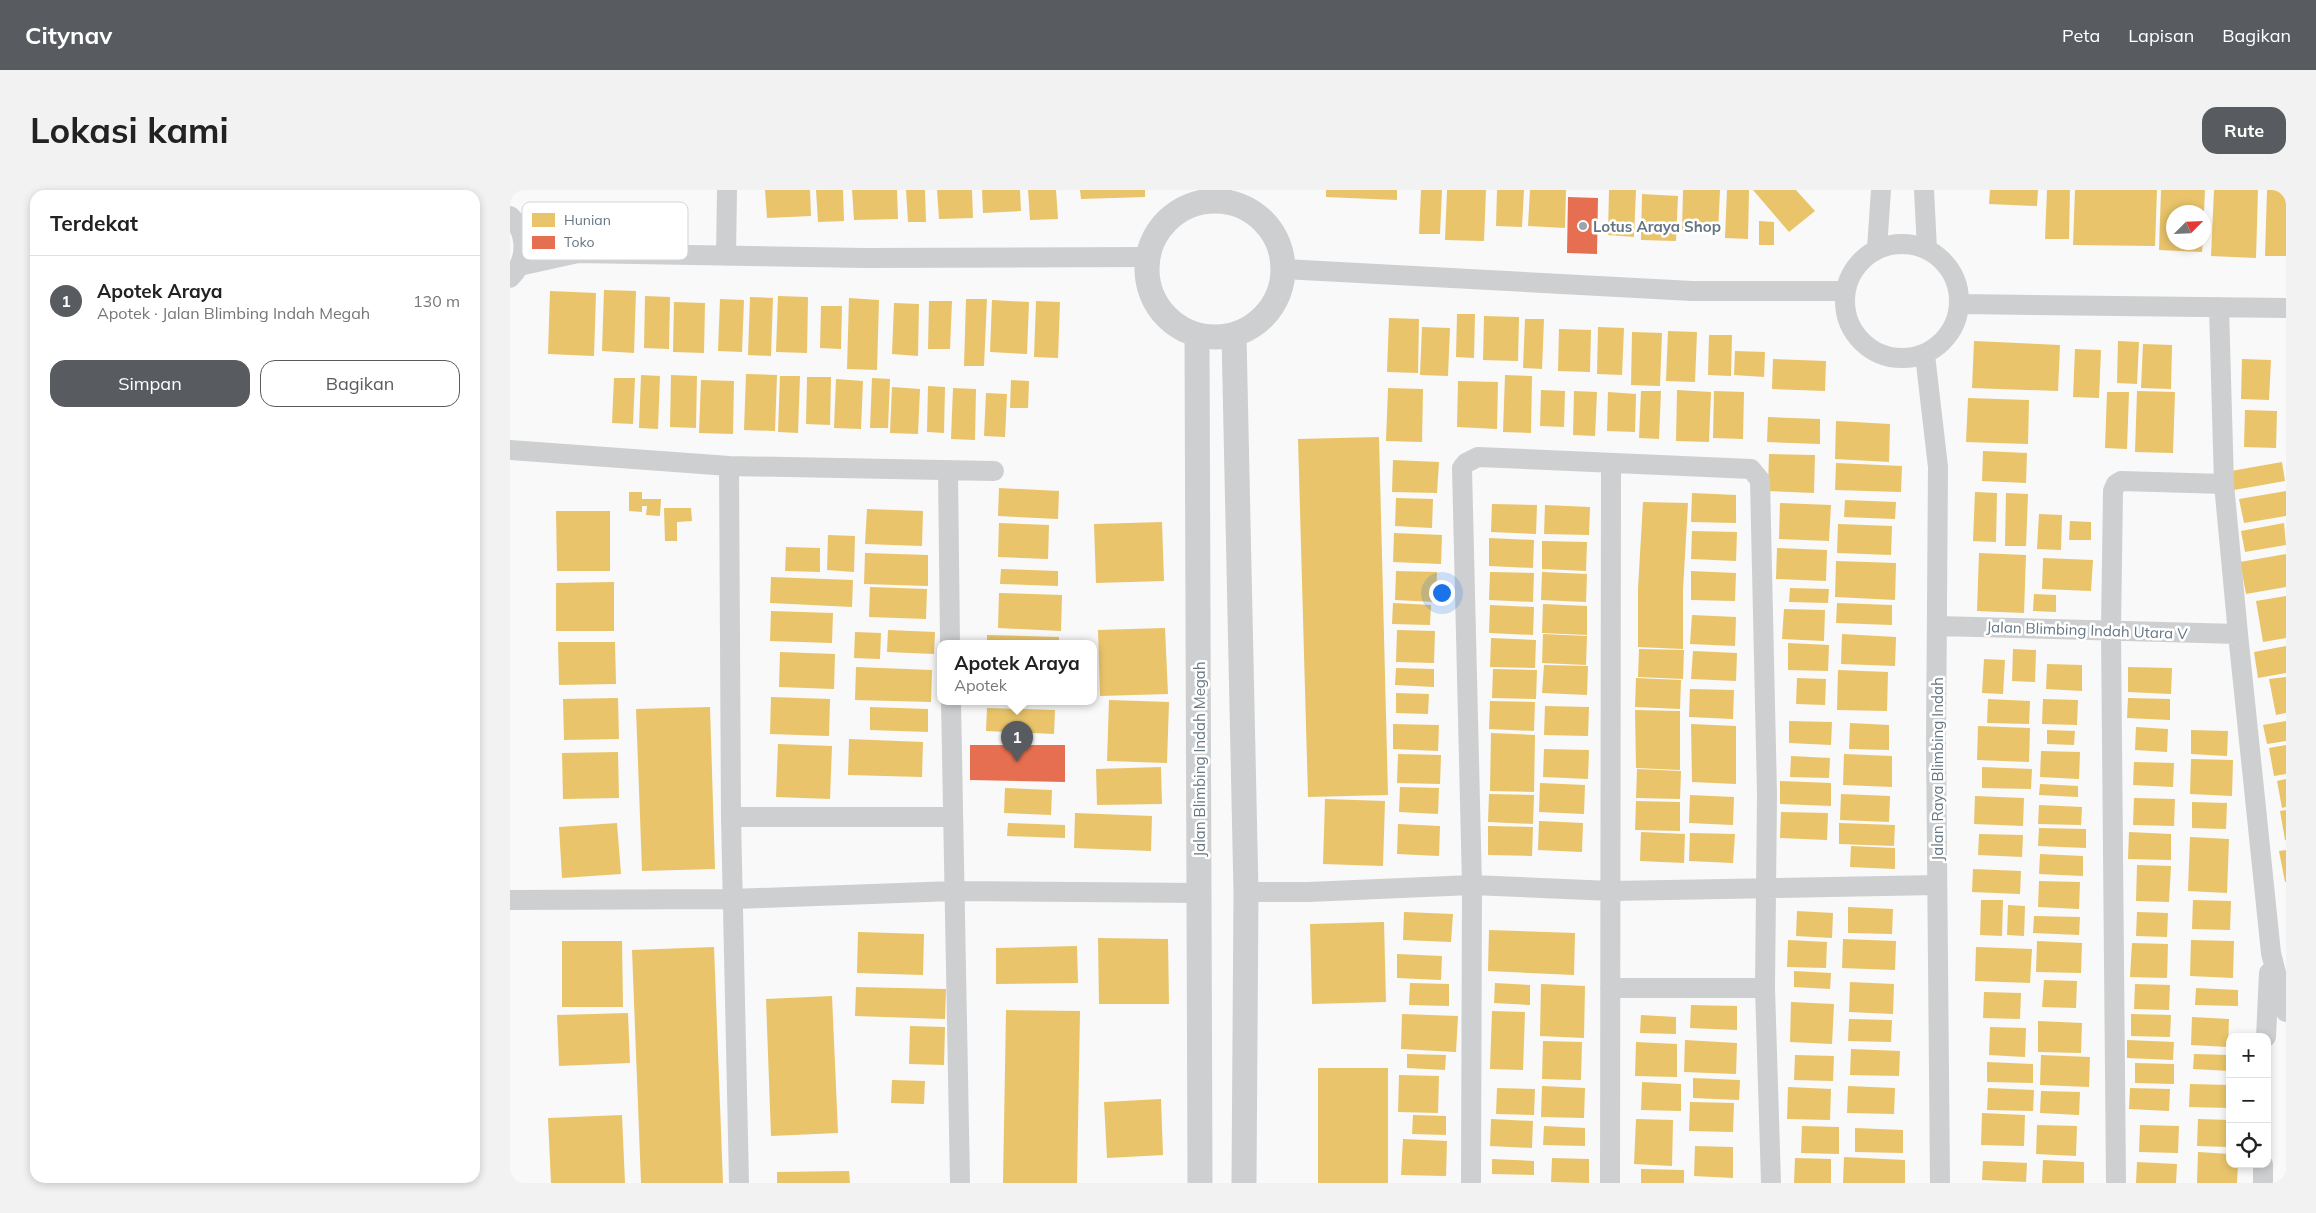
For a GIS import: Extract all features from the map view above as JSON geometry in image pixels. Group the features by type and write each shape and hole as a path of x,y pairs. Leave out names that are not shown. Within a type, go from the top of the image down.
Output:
{"street":[{"path":"726,256 727,190"},
{"path":"1877,249 1881,190"},
{"path":"1924,190 1927,249"},
{"path":"1196,197 1213,200 1238,198 1274,234 1281,251 1284,269 1281,291 1271,311 1254,326 1234,336 1212,339 1189,333 1170,321 1155,303 1147,281 1148,257 1154,239 1164,223 1196,197"},
{"path":"516,223 522,242"},
{"path":"1894,244 1911,244 1927,249 1952,272 1960,304 1955,325 1943,343 1925,355 1894,360 1866,347 1848,322 1845,291 1851,274 1862,260 1877,249 1894,244"},
{"path":"515,272 522,253"},
{"path":"688,255 865,258 1148,257"},
{"path":"515,272 555,260"},
{"path":"1284,269 1692,291 1845,291"},
{"path":"1960,304 2286,308"},
{"path":"2219,307 2224,484 2238,634 2271,953 2286,1012"},
{"name":"Jalan Blimbing Indah Megah","path":"1197,335 1200,1183"},
{"path":"1234,336 1246,892 1244,1183"},
{"name":"Jalan Raya Blimbing Indah","path":"1925,355 1938,467 1937,886 1940,1183"},
{"path":"510,450 729,466 994,470"},
{"path":"1471,1183 1472,885 1462,468 1466,463 1478,457 1751,469 1760,480 1766,784 1765,988 1771,1183"},
{"path":"1610,1183 1611,464"},
{"path":"729,466 731,817 739,1183"},
{"path":"948,470 950,640"},
{"path":"2116,1183 2111,630 2112,512 2115,486 2122,480 2224,484"},
{"name":"Jalan Blimbing Indah Utara V","path":"1937,626 2238,634"},
{"path":"951,705 960,1183"},
{"path":"731,817 952,818"},
{"path":"1246,892 1308,892 1472,885 1611,891 1937,886"},
{"path":"510,900 733,899 954,892 1200,893"},
{"path":"2266,1033 2271,953"},
{"path":"1610,988 1765,988"},
{"path":"2263,1168 2263,1183"}],"building: Hunian":[{"path":"765,190 810,190 811,216 767,218"},
{"path":"816,190 843,190 844,221 818,222"},
{"path":"852,190 897,190 898,219 854,220"},
{"path":"906,190 925,190 926,222 908,222"},
{"path":"937,190 972,190 973,218 939,219"},
{"path":"982,190 1020,190 1021,211 983,213"},
{"path":"1028,190 1056,190 1058,219 1030,220"},
{"path":"1080,190 1145,190 1145,197 1081,199"},
{"path":"1326,190 1397,190 1397,200 1326,197"},
{"path":"1421,190 1442,190 1440,234 1419,234"},
{"path":"1447,190 1486,190 1484,241 1445,240"},
{"path":"1497,190 1524,190 1522,227 1496,226"},
{"path":"1530,190 1566,190 1565,228 1528,226"},
{"path":"1609,190 1636,190 1634,237 1608,235"},
{"path":"1683,190 1720,190 1718,233 1682,231"},
{"path":"1727,190 1749,190 1748,239 1725,238"},
{"path":"1753,190 1796,190 1815,211 1789,232"},
{"path":"1990,190 2038,190 2037,206 1989,204"},
{"path":"2047,190 2070,190 2069,239 2045,239"},
{"path":"2075,190 2157,190 2155,246 2073,245"},
{"path":"2161,190 2205,190 2204,205 2166,205 2166,250 2202,250 2202,252 2159,250"},
{"path":"2214,190 2258,190 2256,258 2211,256"},
{"path":"2267,190 2286,190 2286,256 2265,256"},
{"path":"1642,194 1678,196 1676,241 1641,240"},
{"path":"1759,221 1774,222 1774,245 1759,245"},
{"path":"604,290 636,291 634,353 602,351"},
{"path":"550,291 596,293 594,356 548,354"},
{"path":"645,296 670,297 669,349 644,348"},
{"path":"778,296 808,297 807,353 776,352"},
{"path":"750,297 773,298 771,356 748,355"},
{"path":"849,298 879,300 877,370 847,369"},
{"path":"720,299 744,300 742,352 718,351"},
{"path":"966,299 987,299 984,366 964,366"},
{"path":"992,300 1029,302 1027,354 990,352"},
{"path":"929,301 952,301 950,349 928,349"},
{"path":"1036,301 1060,302 1058,358 1034,357"},
{"path":"674,302 705,303 704,353 673,352"},
{"path":"894,303 919,304 918,356 892,354"},
{"path":"821,306 842,306 841,349 820,348"},
{"path":"1457,314 1475,314 1474,358 1456,357"},
{"path":"1484,316 1519,317 1518,361 1483,360"},
{"path":"1389,318 1419,319 1418,373 1387,372"},
{"path":"1525,319 1544,319 1542,369 1523,368"},
{"path":"1422,327 1450,328 1448,376 1420,375"},
{"path":"1598,327 1624,328 1622,375 1597,374"},
{"path":"1559,329 1591,330 1590,372 1558,371"},
{"path":"1668,331 1697,332 1695,382 1666,381"},
{"path":"1632,332 1662,333 1660,386 1631,385"},
{"path":"1709,335 1732,335 1731,376 1708,375"},
{"path":"1974,341 2060,345 2058,391 1972,388"},
{"path":"2118,341 2139,342 2137,384 2117,383"},
{"path":"2143,344 2172,345 2171,389 2141,388"},
{"path":"2075,349 2101,350 2099,398 2073,397"},
{"path":"1735,351 1765,352 1764,377 1734,375"},
{"path":"1773,359 1826,361 1825,391 1772,389"},
{"path":"2242,359 2271,360 2269,400 2241,399"},
{"path":"746,374 777,375 775,431 744,430"},
{"path":"641,375 660,376 658,429 639,428"},
{"path":"671,375 697,376 696,428 670,427"},
{"path":"1505,375 1532,376 1531,433 1503,432"},
{"path":"780,376 800,376 798,433 778,432"},
{"path":"807,377 831,377 830,425 806,424"},
{"path":"614,378 635,378 633,424 612,423"},
{"path":"872,378 890,379 888,428 870,428"},
{"path":"836,379 863,381 861,429 834,428"},
{"path":"701,380 734,381 733,434 699,433"},
{"path":"1011,380 1029,381 1028,408 1010,408"},
{"path":"1458,381 1498,382 1497,429 1457,427"},
{"path":"928,386 945,387 944,433 927,432"},
{"path":"892,387 920,389 918,434 890,433"},
{"path":"953,388 976,389 975,440 951,439"},
{"path":"1388,388 1423,389 1422,442 1386,441"},
{"path":"1541,390 1565,391 1564,427 1540,426"},
{"path":"1677,390 1711,392 1709,442 1676,441"},
{"path":"1574,391 1597,392 1595,436 1573,435"},
{"path":"1641,391 1661,391 1659,439 1639,438"},
{"path":"1714,391 1744,392 1743,439 1713,438"},
{"path":"2137,391 2175,392 2173,453 2135,452"},
{"path":"1608,392 1636,394 1635,432 1607,431"},
{"path":"2107,392 2129,392 2127,449 2105,448"},
{"path":"986,393 1007,394 1005,437 984,436"},
{"path":"1968,398 2029,400 2028,444 1966,442"},
{"path":"2245,410 2277,411 2276,448 2244,447"},
{"path":"1768,417 1820,419 1820,444 1767,442"},
{"path":"1836,421 1890,424 1889,462 1835,459"},
{"path":"1379,437 1388,795 1308,797 1298,439"},
{"path":"1983,451 2027,453 2026,483 1982,481"},
{"path":"1769,454 1815,455 1814,493 1768,491"},
{"path":"1393,460 1439,462 1437,493 1392,492"},
{"path":"2282,462 2285,481 2234,490 2231,471"},
{"path":"1836,463 1902,466 1901,492 1835,490"},
{"path":"999,488 1059,491 1058,519 998,516"},
{"path":"2286,491 2286,516 2244,523 2239,499"},
{"path":"629,492 642,492 642,499 661,499 660,516 646,515 647,506 642,506 642,512 629,511"},
{"path":"1975,492 1997,493 1996,542 1973,541"},
{"path":"1692,493 1736,495 1736,523 1691,522"},
{"path":"2006,493 2028,494 2026,546 2005,546"},
{"path":"1396,498 1433,499 1432,528 1395,526"},
{"path":"1845,500 1896,502 1895,519 1844,517"},
{"path":"1643,502 1688,503 1683,590 1683,649 1638,647 1638,589"},
{"path":"1780,503 1831,505 1829,541 1779,539"},
{"path":"1492,504 1537,505 1536,534 1491,532"},
{"path":"1545,505 1590,507 1589,535 1544,534"},
{"path":"664,508 691,508 692,521 677,522 677,541 665,541"},
{"path":"867,509 923,511 922,546 865,544"},
{"path":"556,511 610,511 610,571 557,571"},
{"path":"2039,514 2062,515 2061,550 2037,549"},
{"path":"2070,521 2091,522 2091,540 2069,540"},
{"path":"1162,522 1164,581 1096,583 1094,524"},
{"path":"999,523 1049,525 1048,559 998,557"},
{"path":"2284,523 2286,545 2245,552 2241,531"},
{"path":"1838,524 1892,526 1891,555 1837,553"},
{"path":"1692,531 1737,532 1736,561 1691,559"},
{"path":"1394,533 1442,535 1441,564 1393,562"},
{"path":"828,535 855,536 854,572 827,570"},
{"path":"1489,538 1534,540 1533,568 1489,566"},
{"path":"1542,541 1587,542 1586,571 1542,569"},
{"path":"786,547 820,548 820,572 785,571"},
{"path":"1777,548 1827,550 1826,581 1776,579"},
{"path":"865,553 928,555 928,586 864,584"},
{"path":"1979,553 2026,555 2024,613 1977,611"},
{"path":"2286,554 2286,587 2246,594 2240,562"},
{"path":"2043,558 2093,560 2091,591 2042,589"},
{"path":"1836,561 1896,563 1895,600 1835,597"},
{"path":"1001,569 1058,571 1058,586 1000,584"},
{"path":"1396,571 1437,572 1436,602 1395,600"},
{"path":"1691,571 1736,573 1735,601 1691,600"},
{"path":"1490,572 1534,573 1533,602 1489,600"},
{"path":"1542,572 1587,574 1586,602 1541,600"},
{"path":"771,577 853,580 852,607 770,603"},
{"path":"614,582 614,631 556,631 556,583"},
{"path":"870,587 927,589 926,619 869,617"},
{"path":"1790,588 1829,589 1828,603 1789,602"},
{"path":"999,593 1062,595 1061,631 998,628"},
{"path":"2034,594 2056,595 2056,612 2033,611"},
{"path":"2286,596 2286,638 2263,642 2256,601"},
{"path":"1393,603 1431,605 1430,625 1392,624"},
{"path":"1837,603 1892,605 1892,625 1836,623"},
{"path":"1543,604 1587,606 1587,635 1542,633"},
{"path":"1490,605 1534,607 1533,635 1489,633"},
{"path":"1784,609 1825,610 1824,641 1782,639"},
{"path":"771,611 833,613 832,643 770,641"},
{"path":"1692,615 1736,617 1735,646 1690,644"},
{"path":"1165,628 1168,694 1100,696 1098,630"},
{"path":"888,630 935,632 934,654 887,652"},
{"path":"1397,630 1435,631 1434,663 1396,662"},
{"path":"855,632 881,633 880,659 854,658"},
{"path":"1543,634 1587,636 1586,665 1542,663"},
{"path":"1842,634 1896,637 1895,666 1841,664"},
{"path":"987,635 1059,637 1059,640 987,640"},
{"path":"1491,638 1536,640 1535,668 1490,667"},
{"path":"558,642 615,642 616,684 559,685"},
{"path":"1788,643 1829,645 1828,671 1788,670"},
{"path":"2286,646 2286,673 2258,678 2254,652"},
{"path":"1639,649 1684,650 1683,679 1638,677"},
{"path":"2013,649 2036,650 2035,682 2012,681"},
{"path":"1693,651 1737,653 1736,681 1691,679"},
{"path":"780,652 835,654 834,689 779,687"},
{"path":"1984,659 2005,660 2003,694 1982,693"},
{"path":"2047,664 2082,665 2082,691 2046,689"},
{"path":"1544,665 1588,666 1587,695 1542,693"},
{"path":"856,667 932,670 931,702 855,700"},
{"path":"2128,667 2172,668 2171,694 2128,692"},
{"path":"1396,668 1434,669 1434,687 1395,685"},
{"path":"1493,669 1537,670 1536,699 1492,698"},
{"path":"1838,670 1888,672 1887,711 1837,710"},
{"path":"2286,677 2286,713 2276,715 2269,679"},
{"path":"1636,678 1681,680 1680,709 1635,707"},
{"path":"1797,678 1826,679 1825,705 1796,704"},
{"path":"1690,689 1734,690 1733,719 1689,717"},
{"path":"1396,693 1429,694 1428,714 1396,713"},
{"path":"771,697 830,699 829,736 770,734"},
{"path":"618,698 619,739 564,740 563,699"},
{"path":"2128,698 2170,699 2170,720 2127,718"},
{"path":"1988,699 2030,701 2029,724 1987,723"},
{"path":"2043,699 2078,700 2077,725 2042,724"},
{"path":"1109,700 1169,702 1167,763 1107,761"},
{"path":"1490,701 1535,702 1534,731 1489,729"},
{"path":"1545,706 1589,707 1588,736 1544,735"},
{"path":"710,707 715,869 642,871 636,709"},
{"path":"870,707 928,709 928,732 870,730"},
{"path":"987,708 1055,710 1054,734 986,731"},
{"path":"1635,710 1680,711 1680,770 1636,768"},
{"path":"1789,721 1832,722 1831,745 1789,743"},
{"path":"2286,721 2286,741 2267,744 2263,725"},
{"path":"1850,723 1889,725 1889,750 1849,749"},
{"path":"1393,724 1439,725 1438,751 1393,749"},
{"path":"1691,724 1736,726 1736,784 1692,782"},
{"path":"1978,726 2030,728 2029,762 1977,760"},
{"path":"2136,727 2168,729 2167,752 2135,750"},
{"path":"2047,730 2075,731 2074,745 2047,744"},
{"path":"2191,730 2228,731 2227,756 2191,754"},
{"path":"1491,733 1535,735 1534,792 1490,791"},
{"path":"849,739 923,742 922,777 848,775"},
{"path":"778,744 832,746 830,799 776,797"},
{"path":"2286,745 2286,774 2274,776 2269,748"},
{"path":"1544,749 1589,750 1588,779 1543,777"},
{"path":"2041,751 2080,752 2079,779 2040,777"},
{"path":"618,752 619,798 563,799 562,753"},
{"path":"1398,754 1441,755 1440,784 1397,783"},
{"path":"1844,754 1892,756 1892,787 1843,785"},
{"path":"1791,756 1830,758 1829,778 1790,777"},
{"path":"2191,759 2233,760 2232,796 2190,794"},
{"path":"2134,762 2174,763 2173,787 2133,785"},
{"path":"1161,767 1162,804 1097,805 1096,769"},
{"path":"1982,767 2032,769 2031,789 1982,788"},
{"path":"1637,769 1681,771 1680,799 1636,798"},
{"path":"2286,779 2286,807 2282,808 2277,781"},
{"path":"1780,781 1831,783 1831,806 1780,804"},
{"path":"1540,783 1585,785 1584,814 1539,812"},
{"path":"2040,784 2078,786 2078,797 2039,795"},
{"path":"1400,787 1439,788 1438,814 1399,812"},
{"path":"1005,788 1052,790 1051,815 1004,813"},
{"path":"1489,794 1534,795 1533,824 1488,822"},
{"path":"1841,794 1890,796 1889,822 1840,820"},
{"path":"1690,795 1734,797 1733,825 1689,823"},
{"path":"1975,796 2024,798 2023,826 1974,824"},
{"path":"2134,798 2175,799 2174,826 2133,825"},
{"path":"1325,799 1385,801 1383,866 1323,864"},
{"path":"1636,801 1680,802 1680,831 1635,830"},
{"path":"2192,802 2227,803 2226,829 2192,828"},
{"path":"2039,805 2082,807 2081,825 2038,824"},
{"path":"2286,810 2286,840 2285,840 2280,811"},
{"path":"1781,812 1828,813 1827,840 1780,838"},
{"path":"1075,813 1152,816 1151,851 1074,848"},
{"path":"1539,821 1583,823 1582,852 1538,850"},
{"path":"617,823 621,874 562,878 559,827"},
{"path":"1008,823 1065,825 1065,838 1007,836"},
{"path":"1839,823 1895,825 1894,846 1839,844"},
{"path":"1398,824 1440,826 1439,856 1397,854"},
{"path":"1488,826 1533,827 1532,856 1488,855"},
{"path":"2039,828 2086,829 2086,848 2038,846"},
{"path":"1641,832 1685,834 1684,863 1640,861"},
{"path":"2129,832 2171,834 2171,860 2128,859"},
{"path":"1690,833 1735,834 1733,863 1689,861"},
{"path":"1979,834 2023,835 2022,857 1978,855"},
{"path":"2190,837 2229,839 2227,893 2188,891"},
{"path":"1851,846 1895,848 1895,869 1850,867"},
{"path":"2286,850 2286,882 2285,882 2279,851"},
{"path":"2040,854 2083,856 2083,876 2039,874"},
{"path":"2137,865 2171,866 2169,902 2136,901"},
{"path":"1973,869 2021,871 2020,894 1972,892"},
{"path":"2039,881 2080,882 2079,909 2038,907"},
{"path":"1981,900 2003,900 2002,936 1980,935"},
{"path":"2193,900 2231,901 2230,930 2192,929"},
{"path":"2008,905 2025,906 2024,936 2007,935"},
{"path":"1848,907 1893,909 1892,934 1848,933"},
{"path":"1797,911 1833,913 1832,938 1796,936"},
{"path":"1404,912 1453,914 1451,942 1403,940"},
{"path":"2137,912 2168,913 2167,937 2136,936"},
{"path":"2034,916 2080,917 2079,935 2033,933"},
{"path":"1384,922 1386,1002 1312,1004 1310,924"},
{"path":"1489,930 1575,933 1574,975 1488,971"},
{"path":"858,932 924,934 923,975 857,973"},
{"path":"1098,938 1168,939 1169,1004 1099,1004"},
{"path":"1843,939 1896,941 1895,970 1842,968"},
{"path":"1788,940 1827,942 1826,968 1787,967"},
{"path":"2191,940 2234,941 2233,978 2190,976"},
{"path":"562,941 622,941 623,1007 562,1007"},
{"path":"2037,941 2082,943 2081,973 2036,972"},
{"path":"2132,943 2168,944 2167,978 2130,977"},
{"path":"1077,946 1078,983 996,984 996,948"},
{"path":"714,947 723,1183 641,1183 632,950"},
{"path":"1976,947 2032,949 2030,983 1975,981"},
{"path":"1397,954 1442,956 1441,980 1397,978"},
{"path":"1794,971 1831,973 1830,989 1794,987"},
{"path":"2044,980 2077,981 2076,1008 2042,1007"},
{"path":"1850,982 1894,984 1893,1014 1849,1012"},
{"path":"1410,983 1449,984 1449,1006 1409,1005"},
{"path":"1495,983 1530,985 1530,1005 1494,1003"},
{"path":"1541,984 1585,986 1584,1038 1540,1036"},
{"path":"2135,984 2170,985 2169,1010 2134,1009"},
{"path":"856,987 946,989 945,1019 855,1016"},
{"path":"2196,988 2238,990 2238,1006 2195,1005"},
{"path":"1984,992 2021,993 2020,1019 1983,1018"},
{"path":"832,996 838,1133 771,1136 766,999"},
{"path":"1791,1002 1834,1004 1832,1044 1790,1042"},
{"path":"1691,1005 1737,1006 1737,1030 1690,1028"},
{"path":"1006,1010 1080,1011 1077,1183 1003,1183"},
{"path":"1492,1011 1525,1012 1523,1070 1490,1069"},
{"path":"628,1013 630,1063 559,1066 557,1015"},
{"path":"1402,1014 1458,1016 1456,1052 1401,1049"},
{"path":"2131,1014 2171,1015 2170,1037 2131,1036"},
{"path":"1641,1015 1676,1017 1676,1034 1640,1033"},
{"path":"2192,1017 2229,1019 2226,1047 2191,1045"},
{"path":"1849,1019 1892,1020 1891,1042 1848,1041"},
{"path":"2038,1021 2082,1023 2081,1053 2038,1052"},
{"path":"910,1026 945,1027 944,1065 909,1064"},
{"path":"1990,1027 2026,1028 2025,1057 1989,1055"},
{"path":"1685,1040 1737,1043 1736,1074 1684,1072"},
{"path":"2127,1040 2174,1042 2173,1060 2127,1058"},
{"path":"1543,1041 1582,1042 1581,1080 1542,1079"},
{"path":"1636,1042 1677,1044 1677,1077 1635,1076"},
{"path":"1851,1049 1900,1051 1899,1076 1850,1075"},
{"path":"1407,1054 1446,1055 1445,1070 1407,1068"},
{"path":"2194,1054 2226,1055 2226,1071 2193,1069"},
{"path":"1795,1055 1834,1056 1833,1081 1794,1080"},
{"path":"2041,1055 2090,1057 2089,1087 2040,1085"},
{"path":"1987,1062 2033,1064 2033,1083 1987,1082"},
{"path":"2135,1063 2174,1064 2174,1084 2135,1083"},
{"path":"1318,1068 1388,1068 1388,1183 1318,1183"},
{"path":"1399,1075 1439,1076 1438,1113 1398,1112"},
{"path":"1693,1078 1740,1080 1739,1100 1693,1098"},
{"path":"892,1080 925,1081 924,1104 891,1103"},
{"path":"1642,1082 1681,1084 1681,1111 1641,1110"},
{"path":"2190,1084 2226,1085 2226,1108 2189,1107"},
{"path":"1542,1086 1585,1088 1584,1118 1541,1117"},
{"path":"1848,1086 1895,1088 1894,1114 1847,1113"},
{"path":"1788,1087 1831,1089 1830,1120 1787,1119"},
{"path":"1497,1088 1535,1089 1534,1115 1496,1114"},
{"path":"1988,1088 2034,1090 2033,1111 1987,1110"},
{"path":"2130,1088 2170,1089 2169,1111 2129,1109"},
{"path":"2041,1091 2080,1092 2079,1115 2040,1113"},
{"path":"1161,1099 1163,1155 1107,1158 1104,1102"},
{"path":"1690,1102 1734,1103 1733,1132 1689,1131"},
{"path":"1982,1113 2025,1115 2024,1146 1981,1145"},
{"path":"622,1115 625,1183 551,1183 548,1118"},
{"path":"1413,1115 1446,1116 1446,1135 1412,1134"},
{"path":"1491,1119 1533,1121 1532,1148 1490,1146"},
{"path":"1636,1119 1673,1120 1672,1166 1634,1164"},
{"path":"2198,1119 2226,1120 2226,1147 2197,1146"},
{"path":"2037,1125 2077,1126 2076,1156 2036,1154"},
{"path":"2140,1125 2179,1126 2178,1153 2139,1152"},
{"path":"1544,1126 1585,1128 1585,1146 1543,1145"},
{"path":"1802,1126 1839,1127 1839,1154 1801,1153"},
{"path":"1855,1128 1903,1130 1903,1153 1855,1152"},
{"path":"1403,1139 1447,1141 1446,1176 1401,1175"},
{"path":"1695,1146 1733,1147 1733,1178 1694,1176"},
{"path":"2198,1152 2226,1154 2226,1168 2238,1168 2237,1183 2197,1183"},
{"path":"1844,1157 1905,1160 1905,1183 1843,1183"},
{"path":"1552,1158 1589,1159 1589,1183 1551,1182"},
{"path":"1795,1158 1831,1159 1831,1183 1794,1183"},
{"path":"1492,1159 1534,1161 1534,1175 1492,1174"},
{"path":"2043,1160 2084,1162 2084,1183 2042,1183"},
{"path":"1983,1161 2027,1163 2026,1182 1982,1180"},
{"path":"2137,1162 2177,1164 2176,1183 2136,1183"},
{"path":"1641,1169 1684,1170 1684,1183 1641,1183"},
{"path":"849,1171 850,1183 777,1183 777,1172"}],"building: Toko":[{"name":"Lotus Araya Shop","path":"1568,197 1598,198 1597,254 1567,253"},
{"path":"970,745 1065,745 1065,782 970,780"}],"place":[{"name":"Lotus Araya Shop","path":"1583,226"},
{"name":"Apotek Araya","path":"1017,762"}]}
